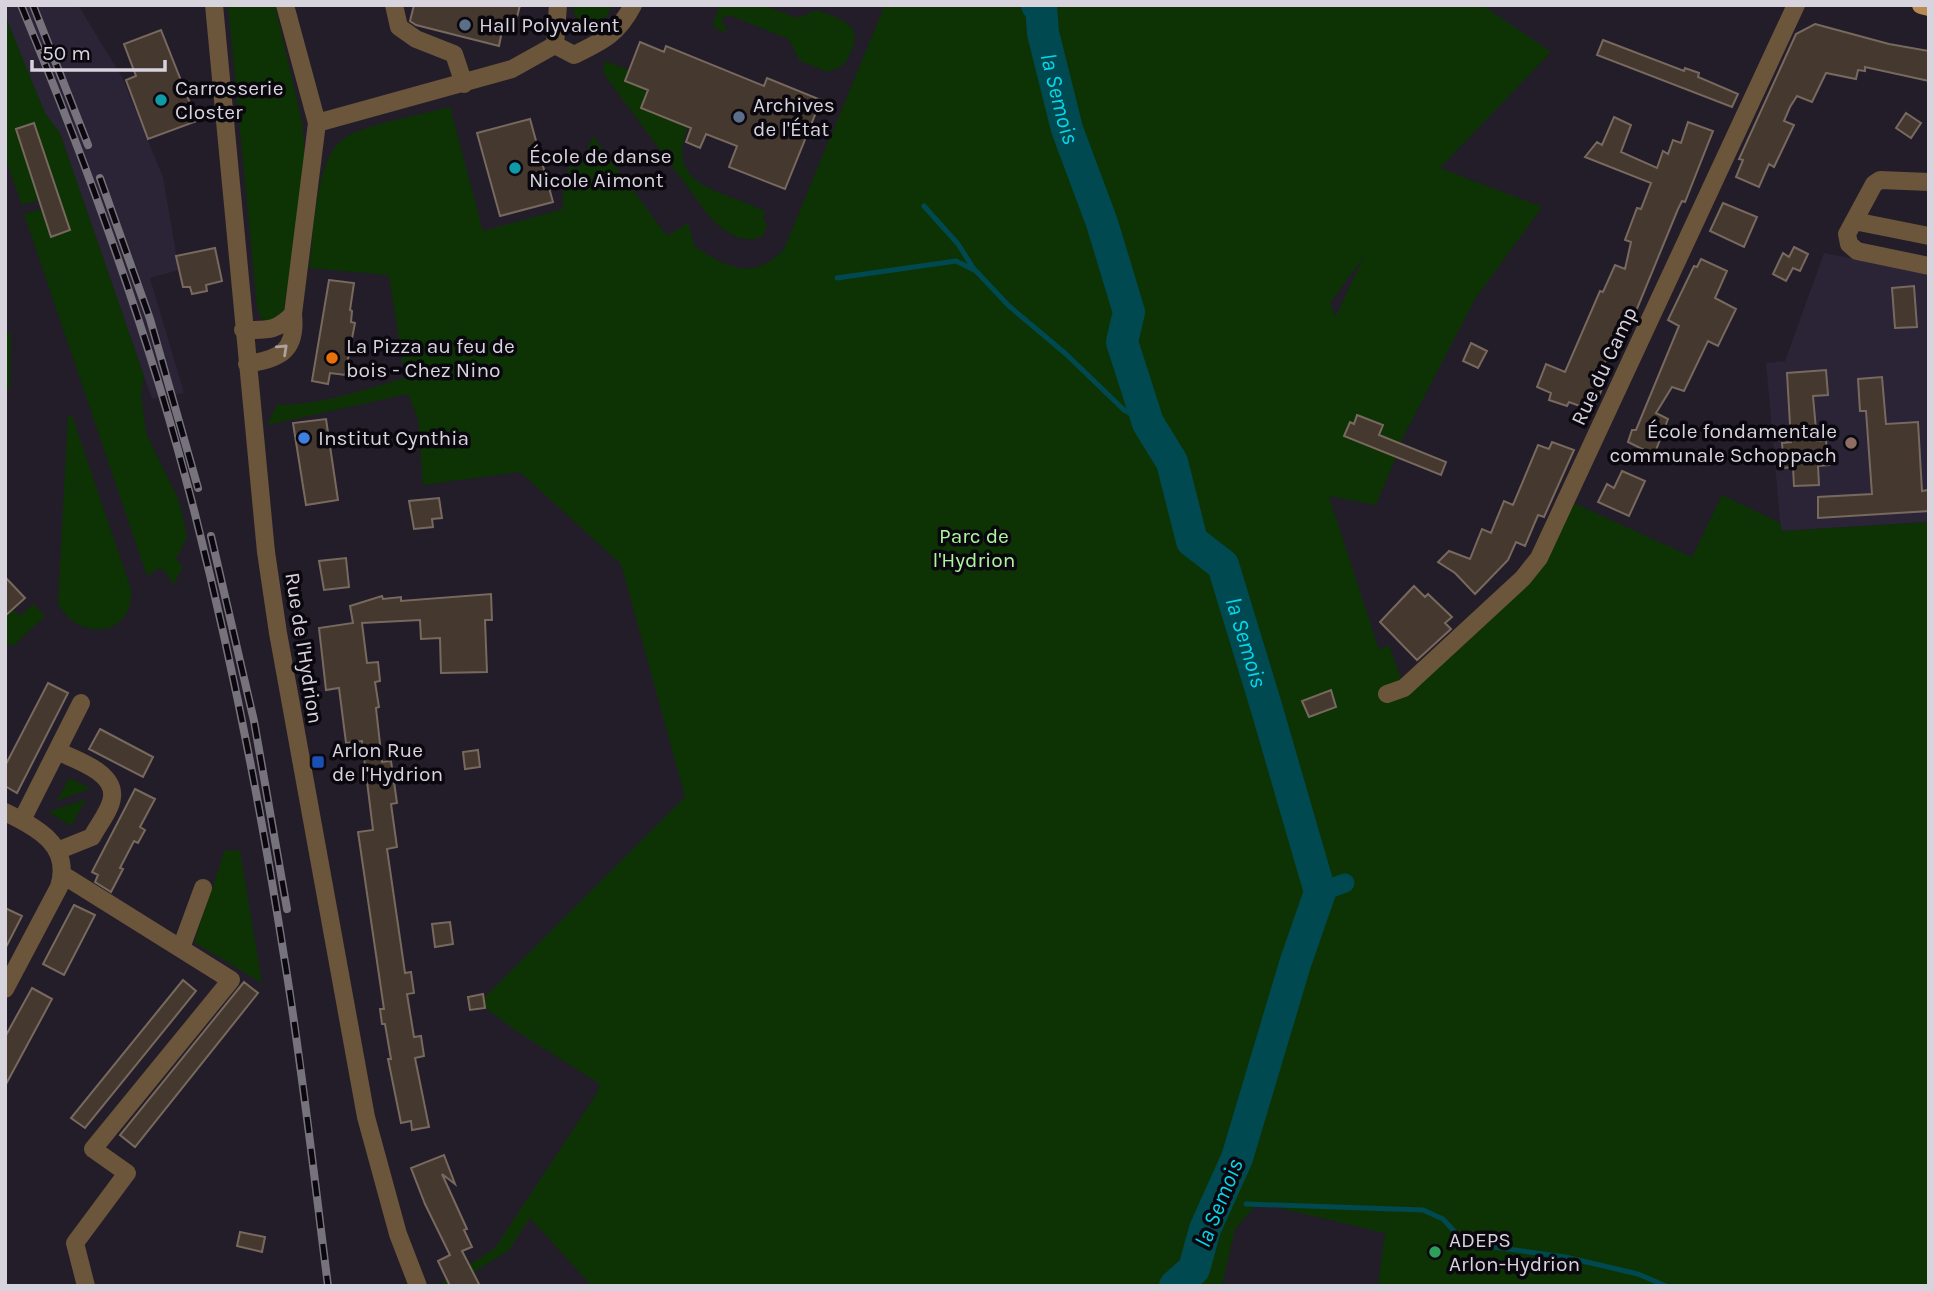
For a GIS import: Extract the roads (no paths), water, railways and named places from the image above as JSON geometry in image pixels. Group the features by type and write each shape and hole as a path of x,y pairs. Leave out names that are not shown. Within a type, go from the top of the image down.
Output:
{"main road":[{"path":"1921,5 1929,7"}],"street":[{"name":"Rue de l'Hydrion","path":"214,5 243,330 266,552 278,634 364,1103 398,1234 418,1286"},
{"path":"247,364 264,362 282,353 291,343 295,331 293,314 317,123 285,5"},
{"path":"394,5 399,27 416,39 454,54 464,84"},
{"path":"555,45 558,5"},
{"path":"555,45 575,55 607,39 625,22 633,5"},
{"name":"Rue du Camp","path":"1387,694 1404,688 1523,578 1539,558 1796,5"},
{"path":"317,123 512,69 555,45"},
{"path":"1929,182 1880,180 1874,184 1847,234 1849,244 1857,251 1929,266"},
{"path":"1854,220 1929,236"},
{"path":"243,330 271,330 282,326 293,314"},
{"path":"22,820 81,703"},
{"path":"57,751 106,776 112,786 112,797 92,837 57,851"},
{"path":"5,812 49,839 62,863 59,887 5,989"},
{"path":"62,875 231,980 93,1149 127,1173 75,1243 86,1286"},
{"path":"181,948 203,888"}],"waterway":[{"name":"la Semois","path":"1037,5 1041,7 1043,33 1067,129 1102,223 1129,312 1122,342 1148,423 1172,462 1192,541 1223,565 1320,892 1295,964 1237,1158 1205,1229 1194,1269 1175,1286"},
{"path":"924,206 958,244 974,269"},
{"path":"837,278 956,261 976,271 1009,306 1066,354 1124,410 1148,423"},
{"path":"1320,892 1345,883"},
{"path":"1217,1203 1231,1204"},
{"path":"1246,1204 1423,1210 1443,1219 1465,1243 1565,1257 1638,1274 1666,1286"}],"railway":[{"path":"21,5 95,193 139,320 178,449 209,569 245,734 275,901 296,1038 328,1286"},
{"path":"33,5 88,145"},
{"path":"100,178 150,319 198,488"},
{"path":"211,536 254,721 287,909"}],"place":[{"name":"Hall Polyvalent","path":"465,25"},
{"name":"Carrosserie Closter","path":"161,100"},
{"name":"Archives de l'État","path":"739,117"},
{"name":"École de danse Nicole Aimont","path":"515,168"},
{"name":"La Pizza au feu de bois - Chez Nino","path":"332,358"},
{"name":"Institut Cynthia","path":"304,438"},
{"name":"École fondamentale communale Schoppach","path":"1851,443"},
{"name":"Arlon Rue de l'Hydrion","path":"318,762"},
{"name":"ADEPS Arlon-Hydrion","path":"1435,1252"}],"park label":[{"name":"Parc de l'Hydrion","path":"974,548"}]}
